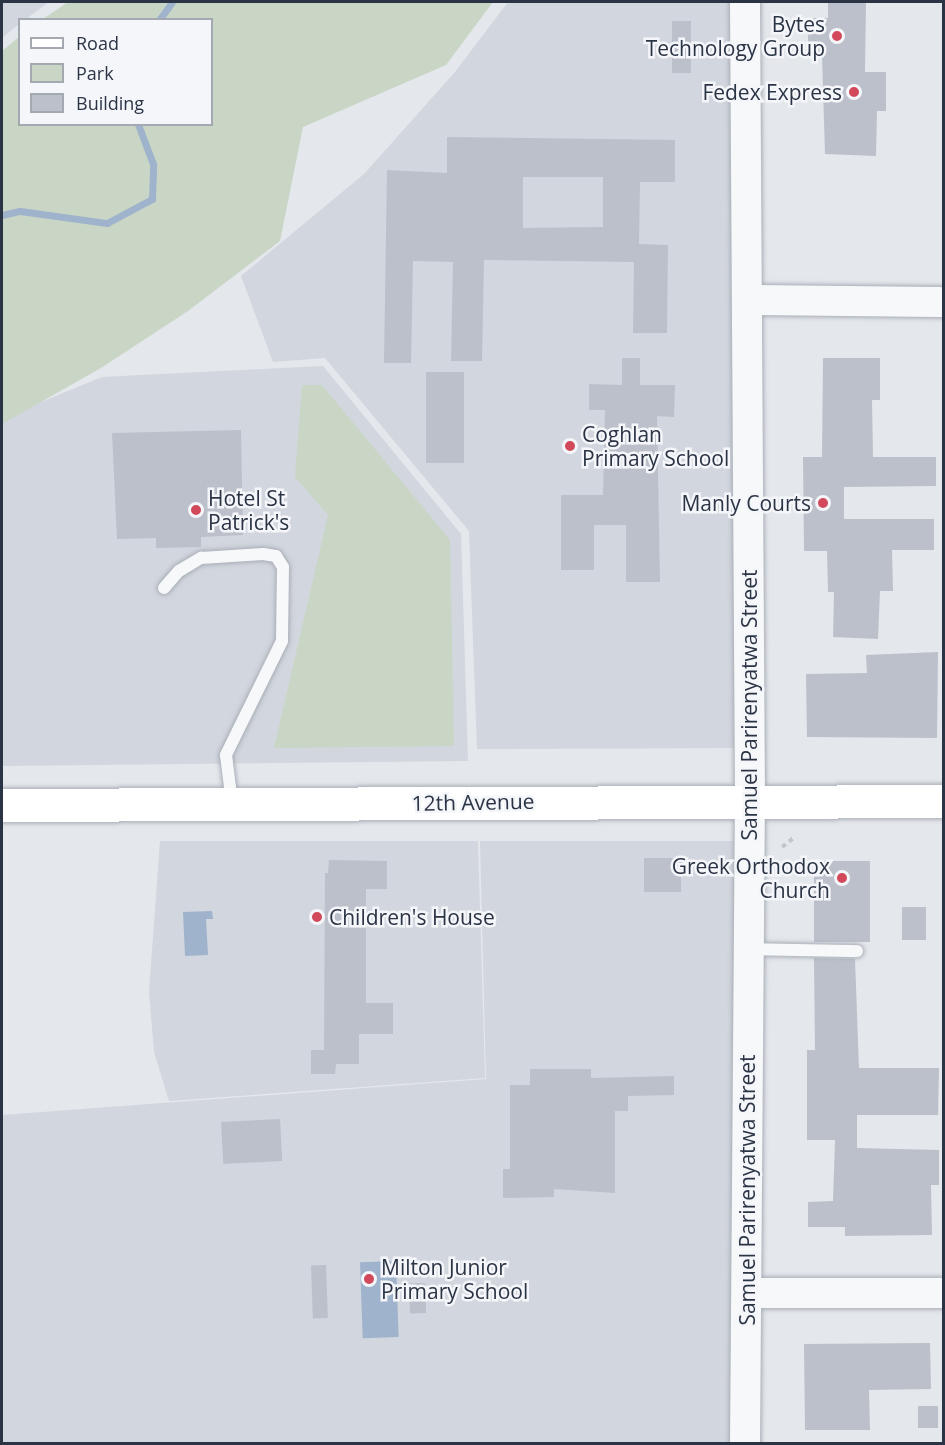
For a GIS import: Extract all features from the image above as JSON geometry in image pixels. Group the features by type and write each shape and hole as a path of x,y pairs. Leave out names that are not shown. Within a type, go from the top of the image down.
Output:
{"main road":[{"name":"12th Avenue","path":"2,805 750,799 944,801"}],"street":[{"name":"Samuel Parirenyatwa Street","path":"745,2 750,799 745,1443"},
{"path":"748,300 944,302"},
{"path":"747,1293 944,1293"}],"lane":[{"path":"164,588 179,571 201,558 263,554 276,556 283,567 282,641 226,755 232,804"},
{"path":"749,949 857,951"}],"path":[{"path":"782,847 796,836"}],"shaded area":[{"path":"2,2 49,2 27,18 18,18 18,25 2,38"},
{"name":"Coghlan Primary School","path":"508,2 736,2 744,748 477,749 469,531 325,358 273,362 241,276 364,174 455,72"},
{"path":"323,366 461,534 468,761 2,766 2,418 102,377"},
{"name":"Children's House","path":"160,841 478,841 485,1078 169,1101 154,1052 149,992"},
{"name":"Milton Junior Primary School","path":"480,841 744,841 733,1443 2,1444 2,1115 486,1079"}],"green space":[{"path":"68,2 493,2 446,65 303,127 280,241 188,311 101,368 2,424 2,51 18,38 18,126 213,126 213,18 44,18"},
{"path":"302,385 322,385 450,540 454,746 274,748 328,515 295,477"}],"water":[{"path":"212,911 213,919 206,919 208,955 185,956 183,912"},
{"path":"396,1261 399,1337 363,1338 360,1262"}],"building":[{"path":"828,2 866,2 865,72 886,72 886,111 877,111 876,156 825,154 822,55 808,55 808,18 828,18"},
{"path":"672,21 691,21 691,73 672,73"},
{"path":"447,137 675,140 675,182 640,182 639,244 668,245 667,333 633,333 634,262 484,260 482,361 451,361 453,262 413,261 411,363 384,363 387,170 447,173","holes":["523,177 603,177 603,227 523,228"]},
{"path":"622,358 640,358 640,385 675,385 674,417 657,416 660,582 626,582 626,525 594,525 594,570 561,570 561,495 603,495 605,410 589,410 589,384 622,385"},
{"path":"823,358 880,358 880,400 872,400 873,457 936,457 936,486 844,487 844,519 934,519 934,550 892,550 893,591 880,591 878,639 833,637 834,592 828,592 827,551 804,551 803,457 822,457"},
{"path":"426,372 464,372 464,463 426,463"},
{"path":"241,430 243,535 201,537 201,547 156,548 156,538 117,539 112,433"},
{"path":"938,652 937,738 807,737 806,674 867,673 866,655"},
{"path":"644,858 681,858 681,892 644,892"},
{"path":"329,860 387,861 387,889 366,889 366,1003 393,1003 393,1034 359,1034 359,1064 336,1064 335,1074 311,1074 311,1050 324,1050 325,873 328,873"},
{"path":"814,861 870,861 870,942 814,942"},
{"path":"902,907 926,907 926,940 902,940"},
{"path":"814,958 855,959 859,1068 939,1068 938,1115 857,1115 857,1148 939,1150 939,1185 931,1185 932,1235 845,1236 845,1227 808,1227 808,1202 833,1201 835,1140 807,1140 807,1050 815,1050"},
{"path":"530,1069 591,1069 591,1078 674,1076 674,1095 628,1096 628,1111 615,1111 615,1193 554,1189 554,1197 503,1198 503,1169 510,1169 510,1085 530,1085"},
{"path":"280,1119 282,1161 223,1164 221,1122"},
{"path":"326,1265 328,1318 313,1318 311,1266"},
{"path":"425,1283 426,1313 410,1314 409,1284"},
{"path":"930,1343 931,1389 869,1390 870,1430 805,1430 804,1344"},
{"path":"918,1406 938,1406 938,1428 918,1428"}],"waterway":[{"path":"160,18 172,2"},
{"path":"2,215 20,211 107,223 152,199 153,164 139,126"}],"place":[{"name":"Bytes Technology Group","path":"837,36"},
{"name":"Fedex Express","path":"854,92"},
{"name":"Coghlan Primary School","path":"570,446"},
{"name":"Manly Courts","path":"823,503"},
{"name":"Hotel St Patrick's","path":"196,510"},
{"name":"Greek Orthodox Church","path":"842,878"},
{"name":"Children's House","path":"317,917"},
{"name":"Milton Junior Primary School","path":"369,1279"}]}
